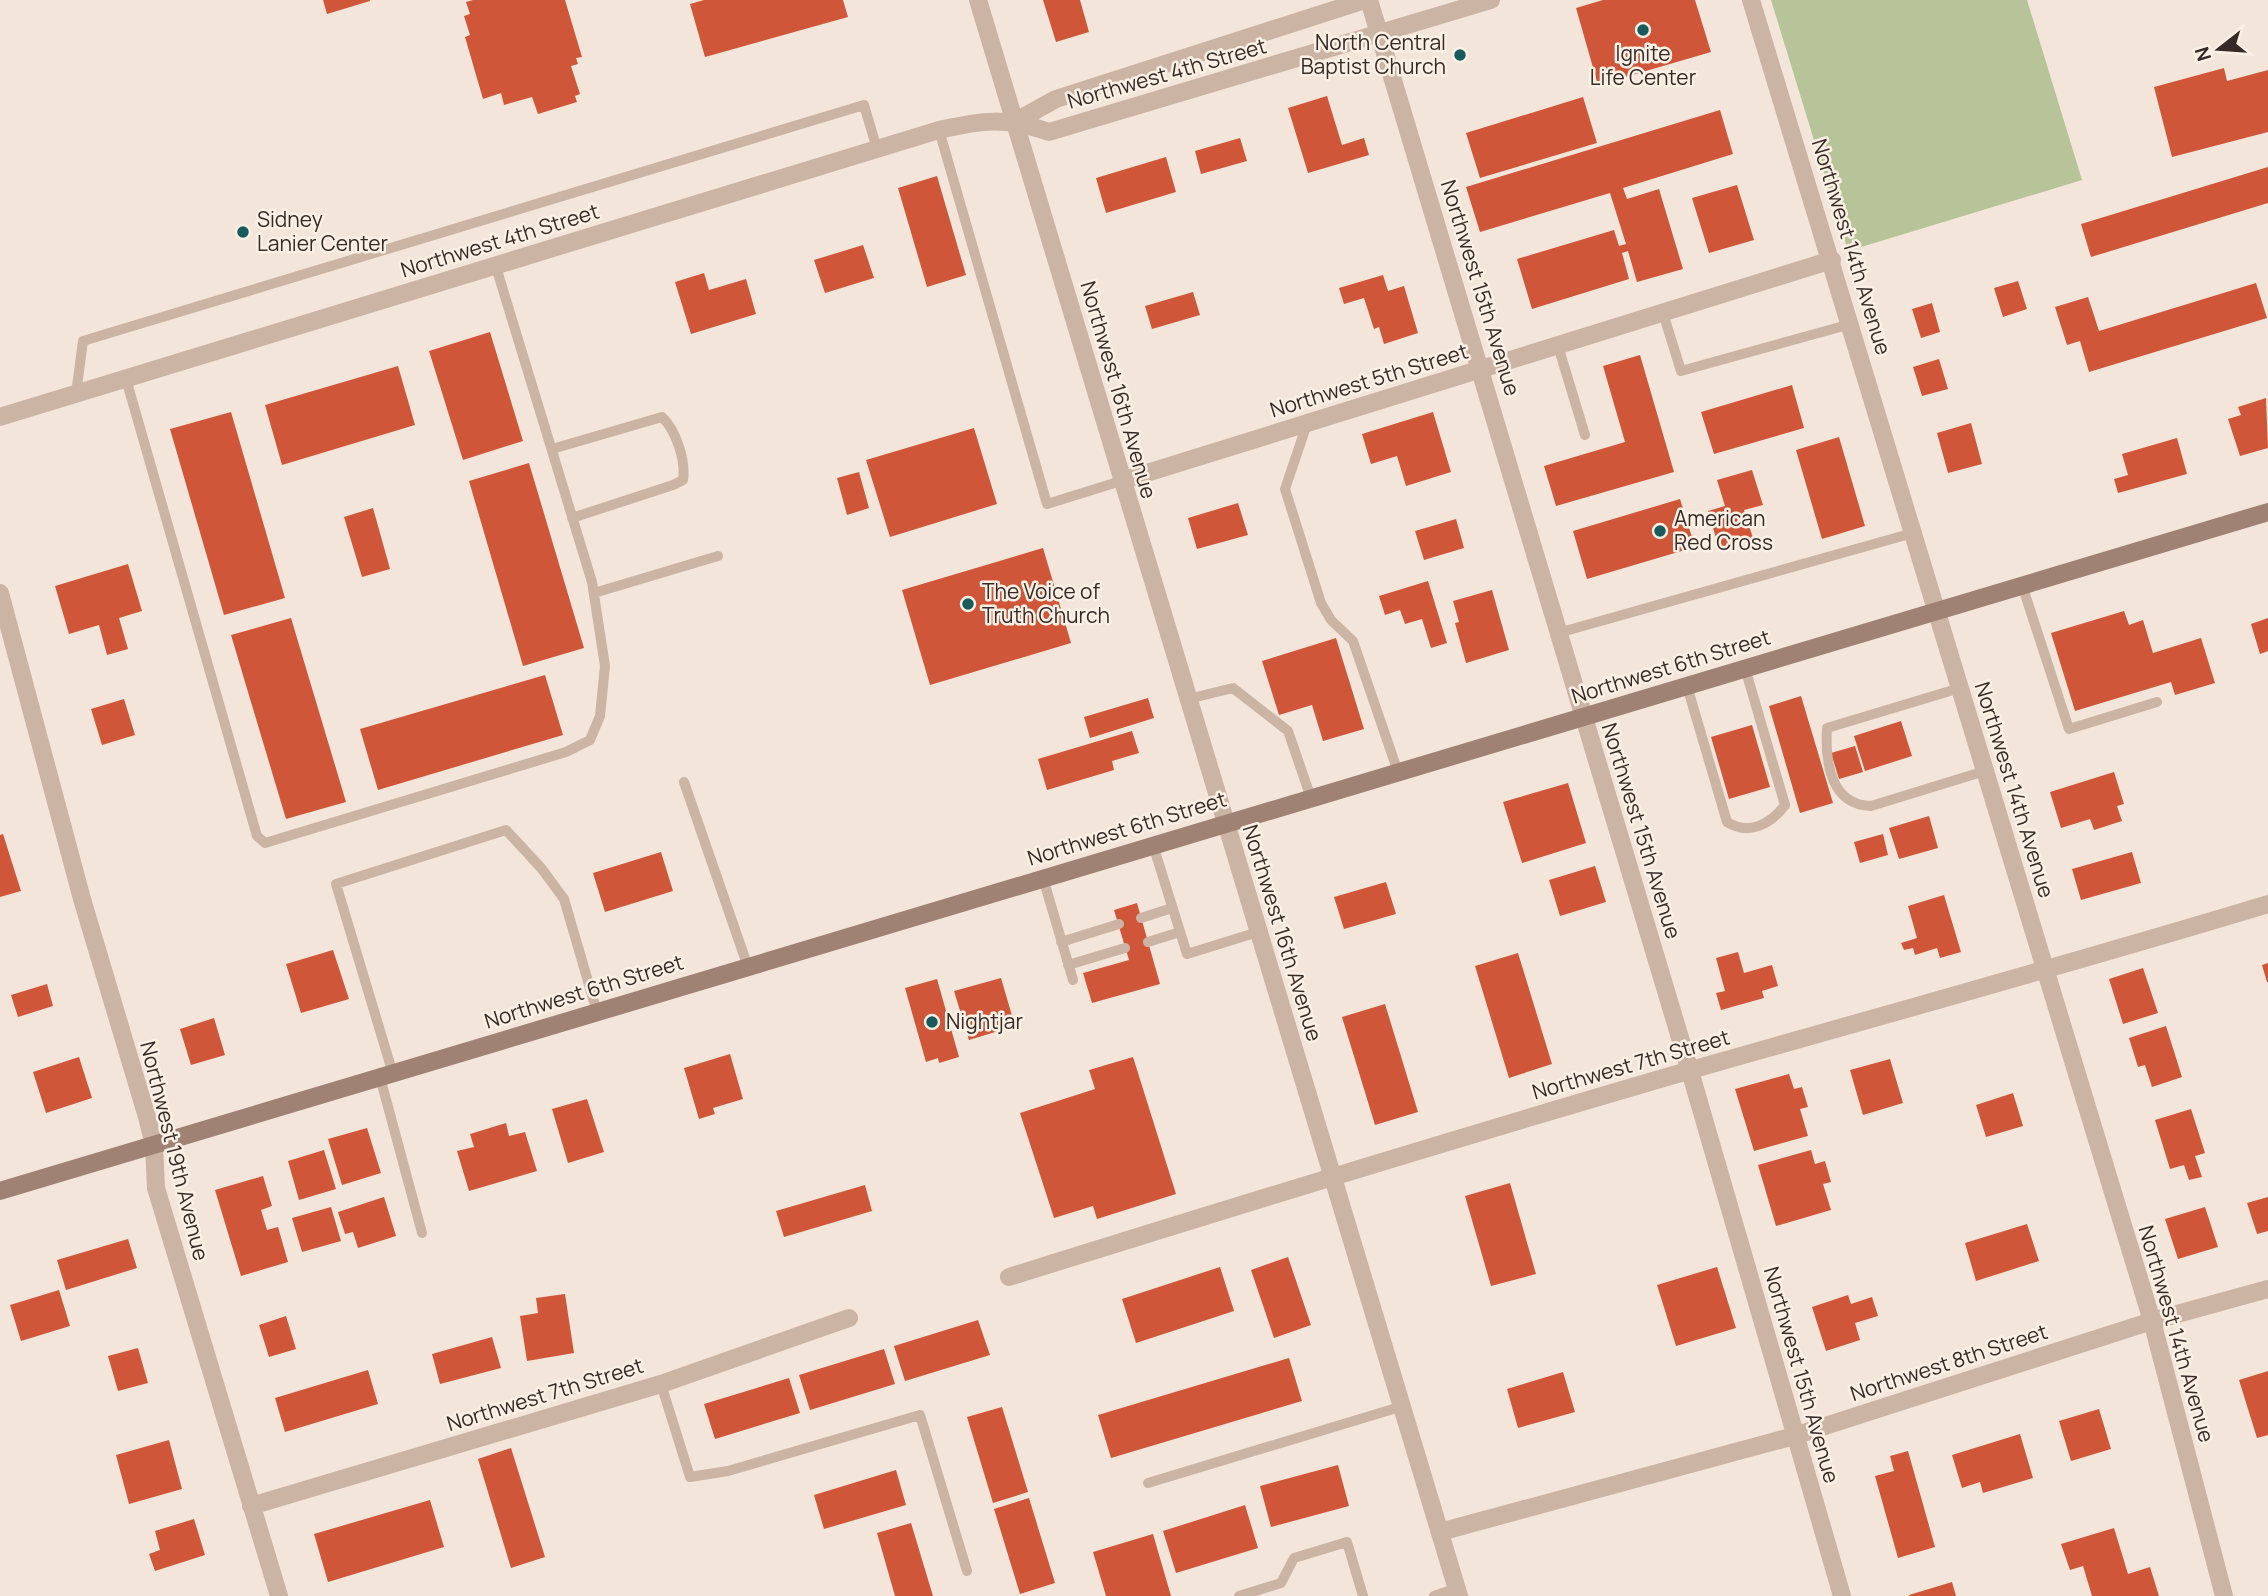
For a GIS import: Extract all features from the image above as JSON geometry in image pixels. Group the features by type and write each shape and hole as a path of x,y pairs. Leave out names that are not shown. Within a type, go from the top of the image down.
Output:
{"main road":[{"name":"Northwest 6th Street","path":"0,1191 2268,512"}],"street":[{"name":"Northwest 16th Avenue","path":"978,0 1458,1592"},
{"name":"Northwest 4th Street","path":"1016,121 1056,99 1367,0"},
{"name":"Northwest 15th Avenue","path":"1367,0 1481,370 1690,1071 1842,1596"},
{"name":"Northwest 4th Street","path":"0,417 939,130 973,122 1016,121 1049,132 1380,36 1491,0"},
{"name":"Northwest 14th Avenue","path":"1751,0 2152,1321 2224,1596"},
{"name":"Northwest 5th Street","path":"1121,481 1832,260"},
{"name":"Northwest 19th Avenue","path":"0,593 82,899 154,1145 156,1188 279,1596"},
{"name":"Northwest 7th Street","path":"1009,1277 1331,1177 1690,1071 2045,972 2268,904"},
{"name":"Northwest 8th Street","path":"1440,1532 1794,1436 2152,1321 2268,1289"},
{"name":"Northwest 7th Street","path":"251,1506 661,1384 849,1318"}],"lane":[{"path":"76,394 83,341 864,105 877,149"},
{"path":"939,130 1047,504 1121,481"},
{"path":"126,379 257,836 265,843 566,752 590,740 600,716 605,666 594,593 496,267"},
{"path":"1663,313 1681,371 1851,324"},
{"path":"1558,346 1585,435"},
{"path":"552,449 662,417 670,424 685,469 683,480 673,485 572,517"},
{"path":"1307,424 1285,489 1321,603 1331,620 1353,641 1398,772"},
{"path":"1558,633 1913,533"},
{"path":"594,593 718,556"},
{"path":"2022,585 2068,729 2157,702"},
{"path":"1687,685 1727,822 1737,828 1756,828 1772,820 1785,805 1745,668"},
{"path":"1188,699 1233,688 1277,722 1287,731 1311,798"},
{"path":"1960,688 1827,728 1825,753 1836,788 1844,799 1856,806 1871,806 1985,771"},
{"path":"684,782 748,967"},
{"path":"422,1233 386,1075 336,884 506,830 542,869 564,899 597,1012"},
{"path":"1153,845 1186,954 1258,932"},
{"path":"1043,878 1073,980"},
{"path":"1141,918 1172,908"},
{"path":"1061,942 1119,925"},
{"path":"1148,942 1180,932"},
{"path":"1068,965 1125,948"},
{"path":"661,1384 690,1478 728,1471 920,1415 967,1571"},
{"path":"1148,1483 1403,1406"},
{"path":"1239,1596 1281,1583 1294,1558 1347,1542 1363,1596"},
{"path":"1434,1596 1458,1592"}],"green space":[{"path":"1771,0 2027,0 2082,180 1848,251"}],"building":[{"path":"323,0 370,0 370,1 327,14"},
{"path":"565,0 582,57 576,58 578,64 571,66 580,94 575,96 577,102 538,114 532,97 504,105 501,93 483,99 465,37 470,35 464,16 470,14 466,2"},
{"path":"704,0 843,0 848,17 705,57 690,4"},
{"path":"1043,0 1080,0 1089,32 1056,42"},
{"name":"Ignite Life Center","path":"1603,0 1695,0 1711,52 1598,85 1576,8"},
{"path":"2224,68 2227,81 2268,70 2268,132 2172,157 2154,87"},
{"path":"1327,96 1342,145 1364,138 1369,155 1308,173 1288,108"},
{"path":"1583,97 1597,143 1480,178 1466,133"},
{"path":"1720,110 1733,154 1623,188 1627,199 1659,189 1683,269 1637,282 1628,251 1622,253 1629,279 1532,309 1517,259 1614,230 1619,246 1626,244 1610,193 1480,232 1466,187"},
{"path":"1240,138 1247,161 1201,174 1195,151"},
{"path":"1166,157 1176,192 1106,213 1096,178"},
{"path":"2268,167 2268,203 2091,257 2081,224"},
{"path":"937,176 966,275 927,287 898,188"},
{"path":"1737,185 1754,240 1709,253 1692,198"},
{"path":"863,245 874,278 825,293 814,260"},
{"path":"704,273 709,290 746,279 756,314 691,334 675,282"},
{"path":"1383,275 1388,291 1404,286 1418,333 1384,344 1379,327 1374,329 1364,298 1344,304 1339,288"},
{"path":"2018,281 2027,309 2003,317 1994,288"},
{"path":"2256,283 2267,318 2089,372 2080,341 2067,345 2055,307 2088,297 2099,331"},
{"path":"1193,292 1200,315 1152,329 1145,306"},
{"path":"1932,303 1940,332 1921,338 1912,309"},
{"path":"490,332 523,441 463,460 429,351"},
{"path":"1640,355 1674,472 1556,506 1544,466 1625,442 1603,366"},
{"path":"1939,359 1948,389 1922,396 1913,367"},
{"path":"398,366 415,425 282,465 265,405"},
{"path":"1792,385 1804,428 1714,454 1701,412"},
{"path":"2266,398 2268,448 2240,456 2228,419 2241,415 2238,407"},
{"path":"231,412 285,598 224,615 170,429"},
{"path":"1433,412 1451,472 1406,486 1397,456 1371,464 1362,434"},
{"path":"1971,423 1982,464 1948,473 1937,433"},
{"path":"974,428 997,504 890,537 866,460"},
{"path":"1839,437 1865,526 1822,539 1796,450"},
{"path":"2177,438 2187,474 2118,493 2114,479 2128,475 2122,454"},
{"path":"529,463 584,648 523,666 469,481"},
{"path":"1752,470 1763,505 1744,510 1753,538 1719,548 1708,511 1725,506 1717,480"},
{"path":"859,472 869,508 847,515 837,478"},
{"path":"1680,499 1695,547 1587,579 1573,531"},
{"path":"1238,503 1248,535 1197,549 1188,518"},
{"path":"373,508 390,569 362,577 344,517"},
{"path":"1456,519 1464,548 1424,560 1415,531"},
{"path":"1043,548 1071,643 930,685 902,590"},
{"path":"128,564 142,611 119,618 128,649 107,655 99,625 69,634 55,586"},
{"path":"1428,581 1447,643 1431,648 1422,619 1405,624 1400,610 1385,615 1379,596"},
{"path":"1492,590 1509,650 1466,663 1455,623 1459,622 1453,601"},
{"path":"2124,611 2129,625 2143,620 2153,653 2201,638 2215,683 2175,695 2171,682 2075,711 2051,633"},
{"path":"291,618 346,802 286,819 231,635"},
{"path":"2268,618 2268,651 2260,654 2251,624"},
{"path":"1336,638 1364,729 1323,741 1312,705 1279,715 1262,661"},
{"path":"545,675 563,735 378,790 360,729"},
{"path":"1801,696 1833,803 1800,813 1769,706"},
{"path":"1148,698 1154,718 1090,738 1084,717"},
{"path":"124,699 135,735 102,745 91,709"},
{"path":"1901,721 1912,756 1865,771 1854,736"},
{"path":"1752,725 1770,787 1729,799 1711,737"},
{"path":"1132,731 1139,753 1112,761 1114,770 1047,790 1038,759"},
{"path":"1855,746 1863,772 1839,779 1831,753"},
{"path":"2114,772 2124,804 2117,806 2122,821 2094,830 2090,819 2061,828 2050,792"},
{"path":"1568,783 1586,843 1522,863 1503,802"},
{"path":"1929,816 1938,848 1899,859 1889,828"},
{"path":"3,834 21,891 0,897 0,835"},
{"path":"1883,834 1888,855 1860,863 1854,842"},
{"path":"661,852 673,891 605,912 593,873"},
{"path":"2132,852 2141,883 2081,900 2072,869"},
{"path":"1595,866 1606,902 1560,916 1549,880"},
{"path":"1386,882 1396,914 1344,929 1334,897"},
{"path":"1944,895 1961,952 1940,958 1937,948 1915,955 1913,948 1904,950 1901,943 1917,938 1908,906"},
{"path":"1137,903 1160,984 1092,1003 1083,973 1129,960 1114,910"},
{"path":"333,950 349,999 301,1013 286,964"},
{"path":"1738,952 1744,973 1772,965 1778,986 1762,991 1764,998 1721,1010 1716,993 1725,991 1716,958"},
{"path":"1518,953 1552,1064 1509,1078 1475,966"},
{"path":"2268,963 2268,982 2267,982 2262,965"},
{"path":"2143,968 2158,1013 2123,1024 2109,979"},
{"path":"1001,978 1015,1026 969,1040 954,991"},
{"path":"937,979 959,1057 939,1063 938,1058 926,1062 905,988"},
{"path":"47,984 53,1006 18,1017 11,995"},
{"path":"1385,1004 1418,1112 1375,1125 1342,1017"},
{"path":"214,1018 225,1055 191,1065 180,1029"},
{"path":"2166,1026 2182,1077 2152,1087 2145,1065 2138,1067 2129,1038"},
{"path":"730,1054 743,1099 713,1108 715,1114 699,1119 684,1068"},
{"path":"79,1057 92,1098 46,1113 33,1072"},
{"path":"1133,1057 1176,1194 1097,1219 1093,1206 1054,1218 1020,1113 1095,1089 1089,1070"},
{"path":"1890,1059 1903,1103 1863,1115 1850,1070"},
{"path":"1789,1074 1794,1089 1802,1087 1808,1107 1800,1109 1808,1136 1754,1151 1735,1089"},
{"path":"2013,1093 2023,1126 1986,1137 1976,1105"},
{"path":"587,1099 604,1152 568,1163 552,1109"},
{"path":"2191,1109 2205,1153 2195,1156 2202,1177 2189,1180 2184,1165 2170,1169 2155,1120"},
{"path":"506,1123 509,1136 525,1132 537,1171 469,1191 457,1151 474,1147 470,1134"},
{"path":"367,1128 381,1173 342,1185 328,1139"},
{"path":"324,1150 336,1189 299,1200 288,1161"},
{"path":"1811,1150 1815,1164 1825,1161 1831,1182 1823,1184 1831,1210 1776,1226 1758,1165"},
{"path":"263,1176 272,1206 261,1210 267,1230 278,1227 288,1262 241,1276 215,1190"},
{"path":"1510,1183 1536,1274 1491,1286 1465,1196"},
{"path":"865,1185 872,1211 784,1237 776,1211"},
{"path":"384,1197 396,1236 358,1248 353,1232 345,1234 338,1212"},
{"path":"2268,1197 2268,1231 2257,1234 2247,1203"},
{"path":"331,1207 341,1241 302,1252 292,1218"},
{"path":"2205,1207 2218,1247 2178,1259 2165,1219"},
{"path":"2027,1224 2039,1261 1976,1281 1965,1243"},
{"path":"128,1239 137,1268 66,1290 57,1260"},
{"path":"1288,1257 1311,1325 1274,1338 1251,1270"},
{"path":"1220,1267 1234,1311 1136,1343 1122,1299"},
{"path":"1717,1267 1736,1328 1676,1346 1657,1285"},
{"path":"59,1290 70,1326 21,1341 10,1305"},
{"path":"565,1294 574,1353 527,1361 520,1316 538,1313 536,1298"},
{"path":"1848,1295 1851,1304 1872,1297 1878,1316 1855,1323 1860,1340 1826,1351 1812,1307"},
{"path":"286,1316 296,1349 269,1357 259,1325"},
{"path":"978,1320 990,1355 905,1381 894,1346"},
{"path":"492,1337 501,1368 440,1384 432,1354"},
{"path":"138,1348 148,1383 118,1391 108,1356"},
{"path":"884,1349 895,1384 810,1410 799,1375"},
{"path":"1289,1358 1302,1401 1111,1458 1098,1415"},
{"path":"368,1370 378,1404 285,1432 275,1398"},
{"path":"2268,1371 2268,1435 2257,1438 2239,1380"},
{"path":"1563,1372 1575,1412 1518,1428 1507,1389"},
{"path":"789,1378 800,1413 715,1439 704,1404"},
{"path":"1002,1407 1028,1492 993,1503 967,1417"},
{"path":"2099,1409 2111,1449 2071,1461 2059,1421"},
{"path":"2020,1434 2033,1478 1983,1493 1980,1482 1962,1488 1952,1455"},
{"path":"169,1440 182,1489 129,1504 116,1455"},
{"path":"511,1448 545,1557 511,1568 478,1459"},
{"path":"1908,1451 1935,1547 1898,1558 1875,1476 1894,1471 1890,1456"},
{"path":"1338,1465 1349,1506 1271,1527 1260,1486"},
{"path":"896,1470 906,1505 824,1529 814,1495"},
{"path":"1029,1498 1055,1583 1020,1594 994,1509"},
{"path":"430,1500 444,1547 328,1582 314,1534"},
{"path":"1245,1505 1258,1548 1176,1573 1163,1531"},
{"path":"194,1519 205,1555 155,1571 149,1554 160,1550 155,1531"},
{"path":"911,1523 933,1596 895,1596 877,1533"},
{"path":"2114,1528 2128,1574 2150,1567 2159,1596 2092,1596 2083,1566 2070,1570 2061,1544"},
{"path":"1153,1534 1171,1596 1106,1596 1093,1552"},
{"path":"1952,1582 1956,1596 1909,1596 1909,1595"}],"place":[{"name":"Ignite Life Center","path":"1643,30"},
{"name":"North Central Baptist Church","path":"1460,55"},
{"name":"Sidney Lanier Center","path":"243,232"},
{"name":"American Red Cross","path":"1660,531"},
{"name":"The Voice of Truth Church","path":"968,604"},
{"name":"Nightjar","path":"932,1022"}]}
